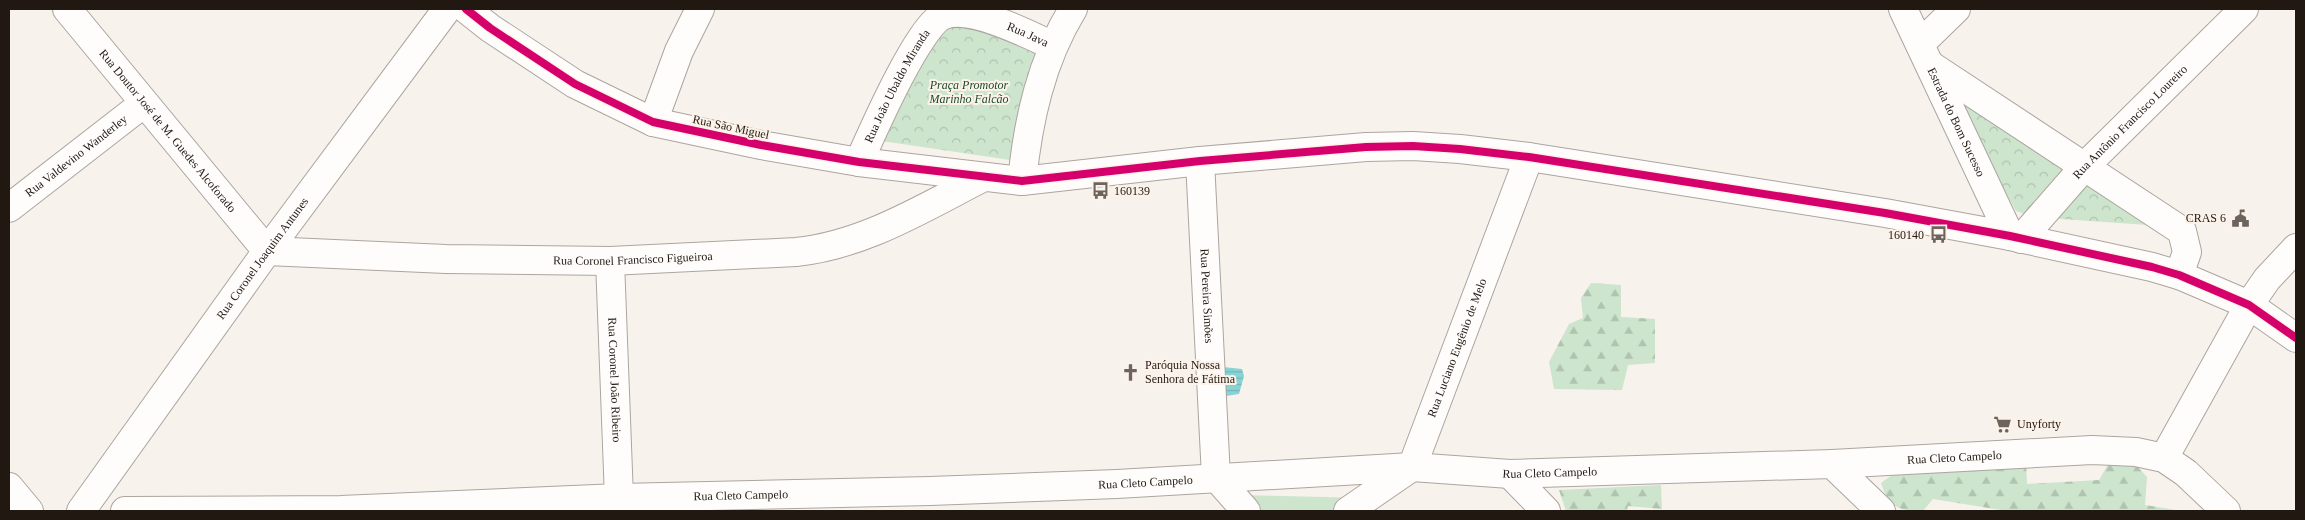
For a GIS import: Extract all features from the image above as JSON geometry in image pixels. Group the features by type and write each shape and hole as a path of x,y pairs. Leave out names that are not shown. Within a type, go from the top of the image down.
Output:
{"street":[{"name":"Rua Doutor José de M. Guedes Alcoforado","path":"67,9 268,251"},
{"name":"Rua Coronel Joaquim Antunes","path":"81,511 268,251 448,9"},
{"name":"Rua São Miguel","path":"466,9 490,28 574,84 653,122 761,145 859,162 982,178 1022,181 1200,160 1366,147 1413,146 1529,157 1885,213 2152,267 2179,275 2248,305 2296,338"},
{"path":"653,122 679,51 700,9"},
{"path":"1022,181 1025,150 1034,106 1053,46 1073,9"},
{"name":"Estrada do Bom Sucesso","path":"1903,9 2016,238"},
{"path":"1956,9 1925,54 2084,167 2182,231 2187,252 2179,275"},
{"name":"Rua Antônio Francisco Loureiro","path":"2016,238 2084,167 2244,9"},
{"name":"Rua Java","path":"943,16 954,13 976,16 1008,25 1053,46"},
{"name":"Rua João Ubaldo Miranda","path":"859,162 881,114 914,53 931,26 943,16"},
{"name":"Rua Valdevino Wanderley","path":"9,208 144,104"},
{"name":"Rua Luciano Eugênio de Melo","path":"1412,467 1529,157"},
{"name":"Rua Pereira Simões","path":"1200,160 1216,478"},
{"name":"Rua Coronel Francisco Figueiroa","path":"268,251 446,259 610,261 818,250 846,243 894,224 982,178"},
{"path":"2164,458 2248,305 2267,279 2296,248"},
{"name":"Rua Coronel João Ribeiro","path":"610,261 636,503"},
{"name":"Rua Cleto Campelo","path":"125,511 342,511 636,503 937,501 1117,484 1412,467 1510,474 1832,464 2092,450 2136,452 2164,458 2186,473 2226,511"},
{"path":"1832,464 1881,511"},
{"path":"1348,511 1412,467"},
{"path":"1510,474 1546,511"},
{"path":"1216,478 1246,511"},
{"path":"9,487 29,511"}],"green space":[{"name":"Praça Promotor Marinho Falcão","path":"949,18 1043,50 1017,161 875,140"},
{"path":"1958,93 2148,225 2032,217 2016,211"},
{"path":"1591,283 1621,285 1621,317 1655,319 1655,363 1628,365 1622,390 1554,389 1549,362 1569,324 1583,318 1581,298"},
{"path":"2116,451 2135,464 2147,477 2145,505 2182,511 2007,511 1933,499 1923,511 1914,511 1901,508 1891,502 1887,498 1881,483 1912,460 2026,460 2027,484 2099,480"},
{"path":"1661,485 1662,509 1628,506 1627,511 1566,511 1559,490"},
{"path":"1235,495 1370,498 1347,511 1247,511"}],"water":[{"path":"1223,367 1242,369 1244,376 1239,394 1226,396"}],"cycle path":[{"path":"466,9 490,28 575,84 653,122 761,145 859,162 1022,181 1200,161 1366,147 1413,146 1529,157 1885,213 2010,236 2152,267 2179,275 2249,305 2296,338"}],"place":[{"name":"160139","path":"1100,191"},
{"name":"CRAS 6","path":"2240,218"},
{"name":"160140","path":"1938,235"},
{"name":"Paróquia Nossa Senhora de Fátima","path":"1131,372"},
{"name":"Unyforty","path":"2003,424"}]}
